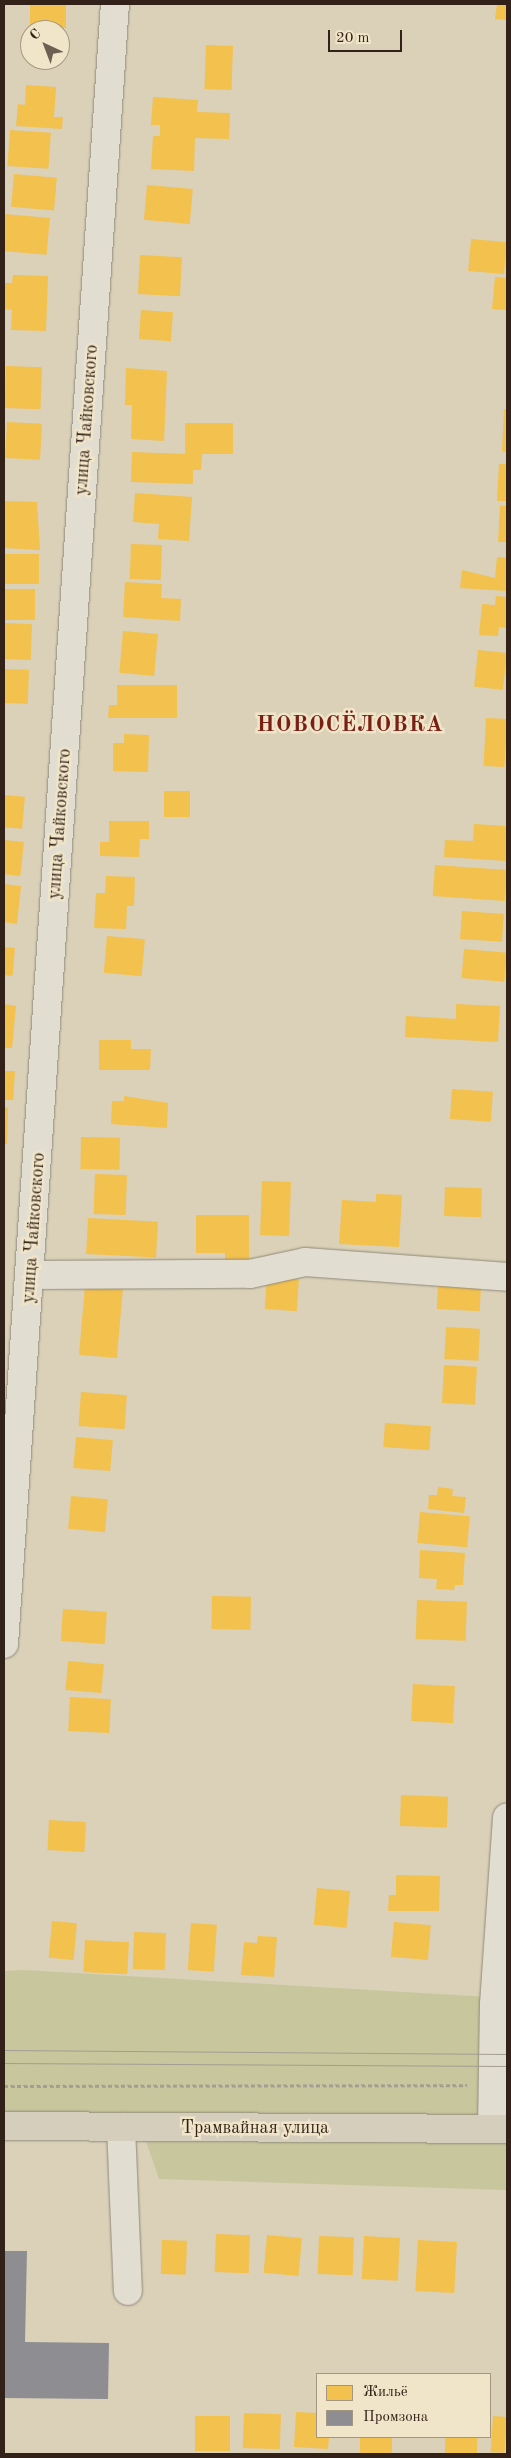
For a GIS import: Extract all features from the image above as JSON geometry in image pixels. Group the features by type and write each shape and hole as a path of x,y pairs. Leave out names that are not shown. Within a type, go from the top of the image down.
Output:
{"main road":[{"name":"Трамвайная улица","path":"4,2126 500,2129"}],"street":[{"name":"улица Чайковского","path":"4,1644 31,1275 115,4"},
{"path":"31,1275 250,1274 305,1262 507,1277"},
{"path":"500,2129 495,2085 494,2004 507,1816"},
{"path":"121,2127 128,2291"}],"path":[{"path":"4,2086 495,2085"}],"shaded area":[{"path":"23,1970 507,1998 507,2115 4,2113 4,1971"},
{"path":"146,2141 507,2143 507,2190 159,2179"}],"building: Жильё":[{"path":"30,4 66,4 66,20 30,20"},
{"path":"497,4 507,4 507,20 495,19"},
{"path":"206,45 233,46 231,90 204,89"},
{"path":"26,85 56,87 54,117 63,117 62,129 16,126 18,104 25,105"},
{"path":"153,97 198,100 197,112 230,113 229,139 195,138 194,171 151,169 153,136 160,136 160,125 151,125"},
{"path":"10,130 51,133 48,169 7,166"},
{"path":"14,174 57,178 54,211 11,207"},
{"path":"147,185 193,189 190,224 144,220"},
{"path":"4,214 50,218 47,255 4,251"},
{"path":"471,239 507,242 504,274 468,271"},
{"path":"140,255 182,257 180,296 138,294"},
{"path":"13,275 48,276 46,331 11,330 12,310 4,309 4,283 12,283"},
{"path":"495,277 507,278 507,310 492,309"},
{"path":"141,310 173,312 171,341 139,339"},
{"path":"6,366 42,367 41,409 5,408"},
{"path":"126,368 167,371 164,441 131,439 132,405 125,405"},
{"path":"504,409 507,409 507,452 502,451"},
{"path":"7,422 42,424 40,460 5,458"},
{"path":"185,423 233,423 233,454 202,454 201,470 193,470 193,484 131,482 132,452 185,454"},
{"path":"499,464 507,464 507,501 497,501"},
{"path":"135,493 192,497 189,541 158,539 159,524 133,522"},
{"path":"4,501 37,502 40,550 4,548"},
{"path":"500,506 507,506 507,542 498,542"},
{"path":"131,544 162,545 161,580 130,579"},
{"path":"4,554 39,554 39,584 4,584"},
{"path":"497,557 507,558 507,591 460,588 462,570 495,578"},
{"path":"125,582 162,584 161,598 181,599 180,621 123,617"},
{"path":"4,589 35,589 35,620 4,620"},
{"path":"496,596 507,597 507,628 499,627 498,636 479,635 482,604 495,605"},
{"path":"4,623 32,624 31,660 4,659"},
{"path":"123,631 158,634 154,676 119,673"},
{"path":"478,650 507,653 503,690 474,687"},
{"path":"4,669 29,670 28,704 4,703"},
{"path":"117,685 177,685 177,718 108,718 109,705 117,705"},
{"path":"486,718 507,719 504,767 483,766"},
{"path":"124,734 149,735 148,772 113,771 113,743 124,743"},
{"path":"164,791 190,791 190,817 164,817"},
{"path":"4,795 25,797 22,829 4,827"},
{"path":"109,821 149,821 149,839 140,839 139,857 100,856 100,842 109,842"},
{"path":"474,824 507,826 507,861 444,857 445,840 473,841"},
{"path":"4,840 24,842 20,876 4,874"},
{"path":"435,865 507,870 505,901 433,896"},
{"path":"106,876 135,877 134,906 127,906 126,929 94,928 96,893 105,893"},
{"path":"4,884 21,886 17,924 4,922"},
{"path":"462,911 504,914 502,942 460,939"},
{"path":"107,936 145,939 142,976 104,973"},
{"path":"4,947 15,948 13,976 4,975"},
{"path":"464,949 507,953 504,982 461,978"},
{"path":"4,1004 16,1006 12,1048 4,1048"},
{"path":"456,1004 500,1006 498,1042 405,1037 406,1016 456,1019"},
{"path":"99,1040 131,1040 131,1049 151,1049 150,1070 99,1070"},
{"path":"4,1071 15,1071 13,1100 4,1100"},
{"path":"452,1089 493,1092 491,1122 450,1119"},
{"path":"124,1096 168,1103 167,1128 111,1124 112,1101 124,1101"},
{"path":"4,1107 8,1108 7,1144 4,1144"},
{"path":"81,1137 120,1138 119,1170 80,1169"},
{"path":"95,1174 127,1175 126,1215 94,1214"},
{"path":"262,1181 291,1182 289,1236 260,1235"},
{"path":"445,1187 482,1188 481,1217 444,1216"},
{"path":"376,1194 402,1195 399,1247 339,1244 342,1200 376,1202"},
{"path":"196,1215 249,1215 249,1263 225,1263 225,1253 196,1253"},
{"path":"88,1218 158,1222 156,1258 86,1254"},
{"path":"267,1277 299,1279 297,1311 265,1309"},
{"path":"438,1285 481,1287 480,1311 437,1309"},
{"path":"85,1286 123,1289 117,1358 79,1355"},
{"path":"446,1327 480,1329 478,1361 444,1359"},
{"path":"444,1365 477,1367 475,1405 442,1403"},
{"path":"81,1392 127,1395 125,1429 79,1426"},
{"path":"385,1423 431,1426 429,1450 383,1447"},
{"path":"76,1437 113,1440 110,1471 73,1468"},
{"path":"438,1487 453,1489 452,1496 466,1497 464,1513 428,1509 429,1495 437,1495"},
{"path":"71,1496 108,1499 105,1532 68,1529"},
{"path":"420,1512 470,1516 467,1547 417,1543"},
{"path":"420,1550 465,1553 463,1585 455,1585 454,1590 436,1589 437,1579 419,1578"},
{"path":"212,1596 251,1597 250,1630 211,1629"},
{"path":"417,1600 467,1602 466,1641 416,1639"},
{"path":"63,1609 107,1612 105,1644 61,1641"},
{"path":"68,1661 104,1664 101,1693 65,1690"},
{"path":"413,1684 455,1686 453,1723 411,1721"},
{"path":"70,1697 111,1699 109,1733 68,1731"},
{"path":"401,1795 448,1797 447,1828 400,1826"},
{"path":"49,1820 86,1822 84,1852 47,1850"},
{"path":"396,1875 440,1876 439,1911 388,1911 389,1895 396,1895"},
{"path":"317,1888 350,1891 347,1928 314,1925"},
{"path":"52,1921 77,1923 74,1960 49,1958"},
{"path":"394,1922 431,1925 428,1960 391,1957"},
{"path":"191,1923 217,1925 214,1972 188,1970"},
{"path":"134,1932 166,1933 165,1970 133,1969"},
{"path":"258,1936 277,1937 274,1977 241,1975 244,1942 257,1943"},
{"path":"85,1940 129,1942 127,1974 83,1972"},
{"path":"216,2234 250,2235 249,2273 215,2272"},
{"path":"267,2235 302,2238 299,2276 264,2273"},
{"path":"319,2236 354,2237 353,2275 318,2274"},
{"path":"364,2236 400,2238 398,2281 362,2279"},
{"path":"162,2240 187,2241 186,2275 161,2274"},
{"path":"418,2240 457,2242 454,2293 415,2291"},
{"path":"296,2412 316,2413 316,2438 329,2438 328,2449 294,2447"},
{"path":"244,2413 281,2414 280,2449 243,2448"},
{"path":"195,2416 230,2416 230,2451 195,2451"},
{"path":"493,2416 507,2417 504,2453 490,2452"},
{"path":"360,2438 392,2438 392,2454 360,2454"},
{"path":"445,2438 477,2438 477,2454 445,2454"}],"building: Промзона":[{"path":"4,2251 27,2251 25,2342 109,2343 108,2399 4,2398"}],"tram line":[{"path":"4,2050 507,2054"},
{"path":"4,2063 507,2066"}],"district":[{"name":"НОВОСЁЛОВКА","path":"350,726"}]}
